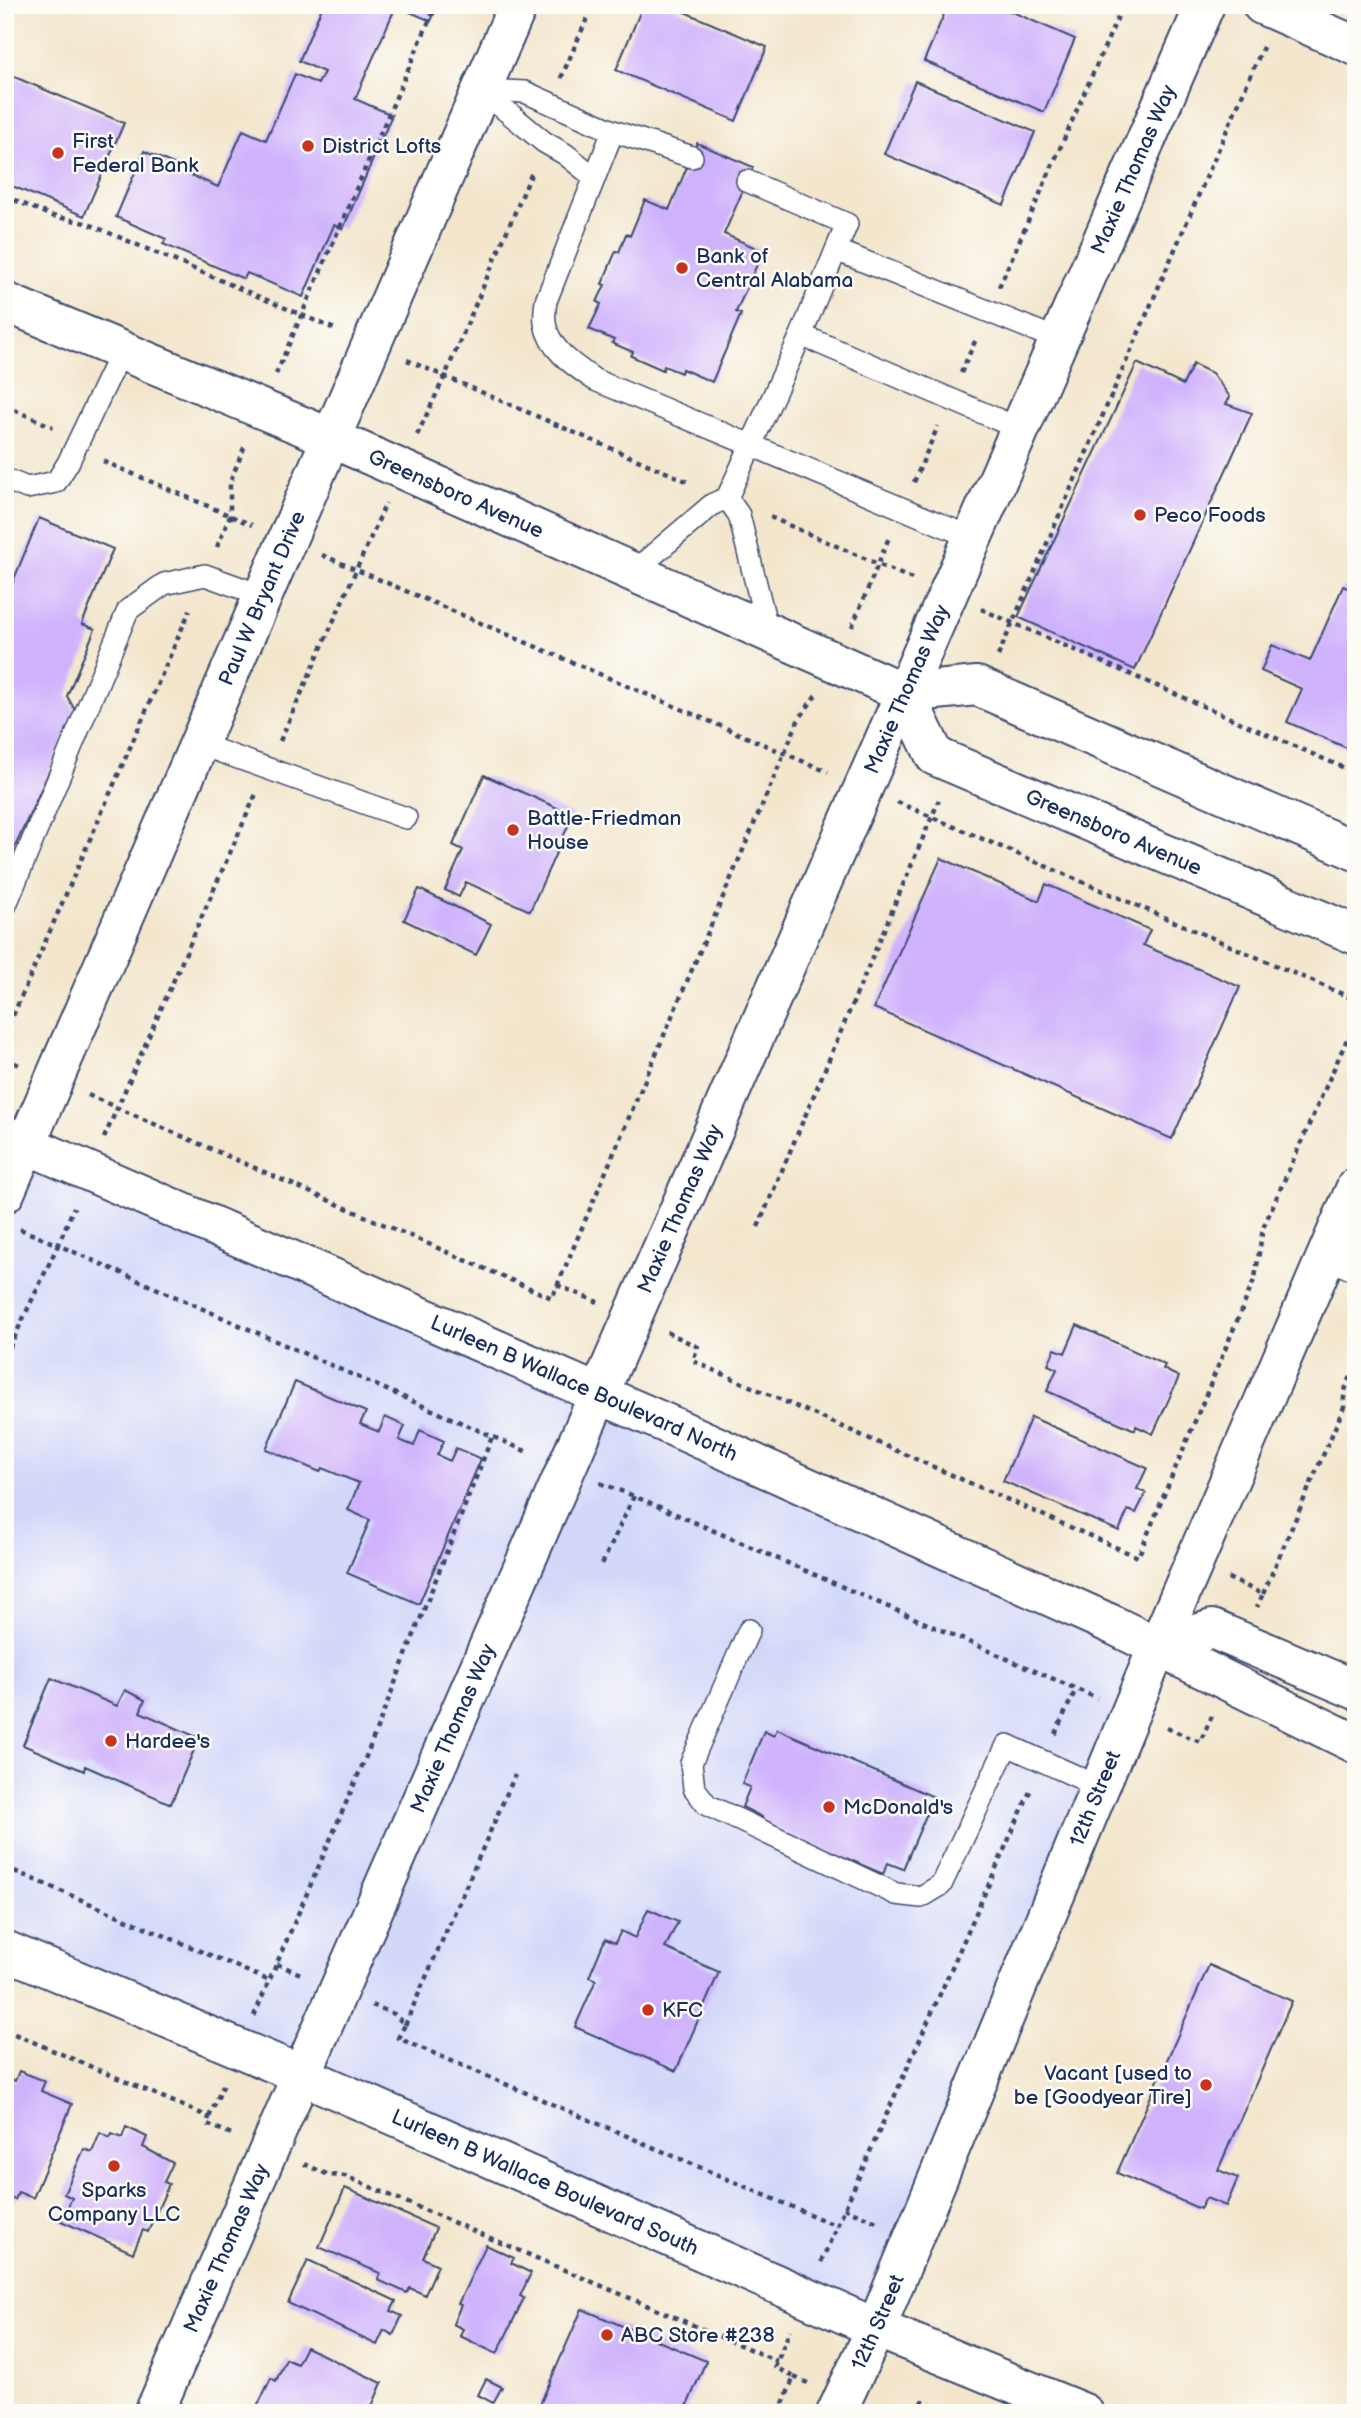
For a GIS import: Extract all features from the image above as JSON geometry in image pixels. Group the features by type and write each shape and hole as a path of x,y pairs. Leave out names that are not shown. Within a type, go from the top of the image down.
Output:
{"main road":[{"name":"Paul W Bryant Drive","path":"10,1210 16,1140 54,1080 518,5"},
{"name":"Maxie Thomas Way","path":"154,2413 1205,5"},
{"path":"1270,9 1356,46"},
{"name":"Greensboro Avenue","path":"5,302 331,438 905,693 977,686 1356,851"},
{"name":"Greensboro Avenue","path":"905,693 935,756 1356,935"},
{"name":"Lurleen B Wallace Boulevard North","path":"16,1140 599,1394 1158,1646 1356,1744"},
{"name":"12th Street","path":"836,2413 876,2328 1194,1563 1340,1264 1356,1187"},
{"path":"1158,1646 1212,1629 1265,1654 1356,1690"},
{"name":"Lurleen B Wallace Boulevard South","path":"5,1950 302,2075 876,2328 1084,2413"}],"lane":[{"path":"481,90 525,92 613,131 692,157"},
{"path":"481,90 544,142 565,153 594,177"},
{"path":"613,131 546,301 545,324 555,348 594,380 973,538"},
{"path":"633,572 713,504 727,498 801,335 847,224 747,181"},
{"path":"836,250 1059,340"},
{"path":"801,335 1020,429"},
{"path":"5,479 27,488 56,482 68,463 122,350"},
{"path":"727,498 739,515 768,632"},
{"path":"5,907 128,610 164,584 205,575 263,596"},
{"path":"199,744 406,818"},
{"path":"749,1630 691,1763 694,1788 707,1805 896,1894 921,1897 940,1885 1007,1745 1100,1787"}],"path":[{"path":"5,1034 230,516 230,482 436,5"},
{"path":"554,106 561,81 593,5"},
{"path":"985,690 1270,9"},
{"path":"5,1357 58,1245 355,569 445,376 544,142"},
{"path":"5,196 52,216 86,223 371,344 1356,773"},
{"path":"5,406 64,432 92,456 1356,1000"},
{"path":"5,1059 552,1298 798,721 837,663"},
{"path":"758,1227 953,764"},
{"path":"557,1285 633,1316 698,1347 693,1361 1138,1557 1255,1278 1263,1228 1356,1019"},
{"path":"10,1210 58,1245 492,1437 1076,1689 777,2361 775,2367 794,2377 779,2413"},
{"path":"1269,1614 1256,1608 1344,1407 1343,1395 1347,1382 1356,1370"},
{"path":"492,1437 365,1759 207,2124 328,2175 345,2176 777,2361"},
{"path":"602,1564 634,1496"},
{"path":"1144,1542 1264,1594"},
{"path":"515,1775 398,2038 837,2226"},
{"path":"5,1867 270,1981"},
{"path":"278,1964 394,2014 405,2025"},
{"path":"5,2030 209,2117"},
{"path":"918,2413 923,2401 950,2413"}],"shaded area":[{"path":"5,1146 1158,1646 876,2328 5,1950"}],"building":[{"name":"District Lofts","path":"323,5 438,5 431,21 396,6 355,99 392,115 343,229 334,225 303,297 247,273 244,279 163,244 166,239 116,217 144,151 218,187 243,130 266,140 295,74 318,84 324,72 299,61"},
{"path":"643,5 668,5 767,47 736,121 616,70"},
{"path":"948,5 996,5 1075,39 1044,112 924,61"},
{"name":"First Federal Bank","path":"5,73 124,123 84,216 5,183"},
{"path":"915,81 1035,132 1004,205 884,154"},
{"name":"Bank of Central Alabama","path":"697,143 753,167 724,234 763,251 736,312 741,314 712,382 682,369 681,373 664,366 663,370 631,356 633,352 589,329 601,304 597,302 605,285 602,284 616,251 619,252 626,234 630,236 645,200 669,210"},
{"path":"1137,363 1183,385 1193,364 1212,373 1230,397 1226,404 1252,413 1135,670 1018,617"},
{"path":"39,518 113,549 82,624 95,629 67,696 76,712 5,869 5,601"},
{"path":"1343,586 1356,592 1356,752 1287,722 1302,689 1261,671 1272,645 1310,661"},
{"name":"Battle-Friedman House","path":"484,775 573,815 530,911 466,882 459,897 445,890 463,850 453,845"},
{"path":"941,858 1039,901 1046,884 1150,930 1143,945 1240,987 1172,1139 874,1008"},
{"path":"419,889 491,924 476,955 404,920"},
{"path":"1077,1325 1165,1365 1163,1369 1179,1377 1153,1434 1136,1426 1135,1430 1047,1391 1057,1369 1048,1365 1055,1349 1065,1353"},
{"path":"295,1382 366,1412 360,1424 379,1432 385,1417 405,1426 399,1440 414,1446 420,1430 444,1441 437,1455 450,1461 456,1448 481,1459 419,1604 347,1573 370,1520 348,1510 359,1483 322,1468 320,1472 266,1449"},
{"path":"1031,1417 1147,1468 1137,1489 1146,1493 1136,1513 1128,1510 1119,1531 1003,1481"},
{"name":"Hardee's","path":"51,1678 117,1706 125,1690 145,1700 140,1712 199,1738 171,1804 85,1766 84,1771 23,1745"},
{"path":"777,1729 934,1797 903,1869 888,1863 883,1874 760,1821 762,1817 742,1807 750,1787 742,1784 764,1731 774,1736"},
{"path":"648,1909 678,1922 665,1948 719,1972 676,2071 575,2027 596,1980 589,1977 605,1939 615,1943 621,1931 635,1938"},
{"name":"Vacant [used to be [Goodyear Tire]","path":"1209,1965 1292,2001 1218,2170 1238,2178 1226,2206 1206,2198 1200,2209 1117,2173"},
{"path":"19,2071 45,2081 41,2091 72,2104 33,2198 18,2192 15,2200 5,2196 5,2077 15,2081"},
{"path":"126,2127 147,2137 143,2147 173,2163 164,2182 169,2184 148,2232 143,2230 133,2253 61,2221 72,2198 64,2194 84,2149 92,2152 100,2133 110,2138 112,2134 122,2138"},
{"path":"345,2188 436,2228 423,2258 438,2265 425,2295 410,2288 407,2293 378,2280 380,2273 319,2247"},
{"path":"486,2245 514,2258 511,2263 531,2273 520,2296 524,2298 497,2354 460,2336 463,2329 453,2324 461,2305 458,2304"},
{"path":"308,2260 396,2301 391,2311 402,2316 393,2335 384,2330 377,2345 288,2303"},
{"name":"ABC Store #238","path":"582,2309 706,2361 684,2413 546,2413 538,2409"},
{"path":"306,2347 382,2383 369,2413 269,2413 257,2407 271,2378 276,2381 286,2359 297,2364"},
{"path":"486,2379 502,2387 493,2403 478,2395"}],"place":[{"name":"District Lofts","path":"308,146"},
{"name":"First Federal Bank","path":"58,153"},
{"name":"Bank of Central Alabama","path":"682,268"},
{"name":"Peco Foods","path":"1140,515"},
{"name":"Battle-Friedman House","path":"513,830"},
{"name":"Hardee's","path":"111,1741"},
{"name":"McDonald's","path":"829,1807"},
{"name":"KFC","path":"648,2010"},
{"name":"Vacant [used to be [Goodyear Tire]","path":"1206,2085"},
{"name":"Sparks Company LLC","path":"114,2166"},
{"name":"ABC Store #238","path":"607,2335"}]}
